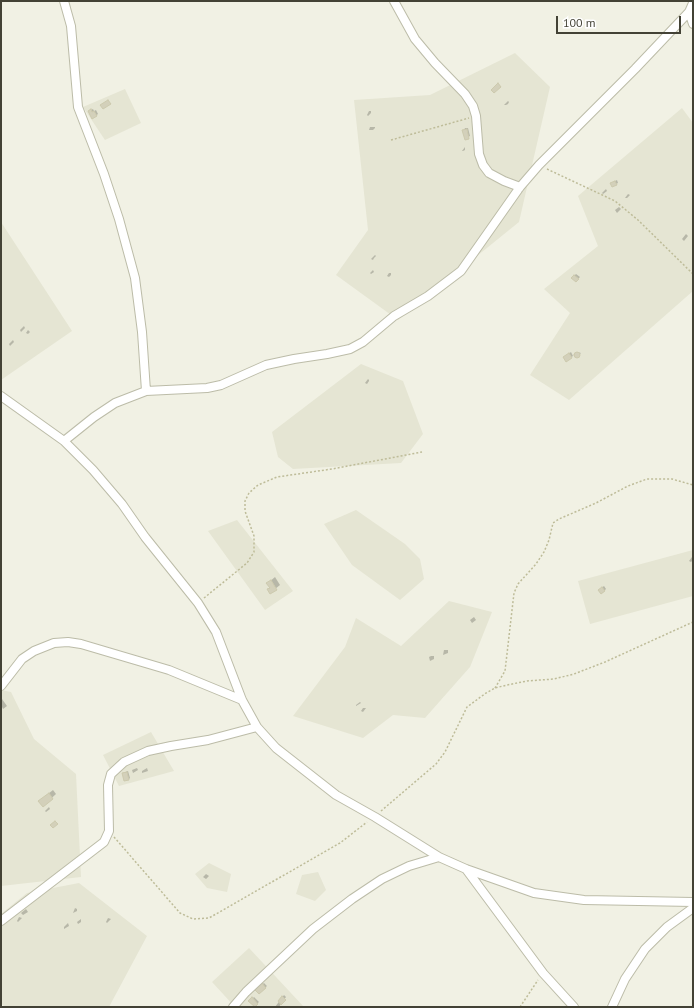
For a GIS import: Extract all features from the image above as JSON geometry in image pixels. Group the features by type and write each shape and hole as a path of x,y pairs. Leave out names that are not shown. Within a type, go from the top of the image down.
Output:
{"street":[{"path":"64,1 71,26 78,107 104,174 119,219 135,278 142,332 146,391"},
{"path":"394,1 415,39 435,63 465,94 473,106 476,116 479,154 483,165 489,173 520,187"},
{"path":"64,441 94,417 116,403 146,391 207,388 221,385 266,365 350,349 363,342 394,316 428,296 461,271 520,187 538,165 635,69 689,12 693,4"},
{"path":"689,12 693,24"},
{"path":"1,397 64,441 93,470 122,504 145,537 198,603 216,632 242,700 257,727 276,748 336,795 375,817 438,857 466,869 534,893 584,900 693,902"},
{"path":"1,686 22,659 34,651 54,643 68,642 81,644 169,670 242,700"},
{"path":"1,921 104,842 109,830 108,784 111,774 124,762 148,751 208,740 257,727"},
{"path":"233,1007 246,992 313,929 352,899 382,879 409,866 438,857"},
{"path":"466,869 543,973 574,1007"},
{"path":"612,1007 625,979 645,948 667,927 693,908"}],"path":[{"path":"391,140 476,116"},
{"path":"538,165 615,202 638,220 693,274"},
{"path":"198,603 248,563 254,552 254,536 245,511 245,500 249,492 258,485 277,477 332,469 422,452"},
{"path":"495,688 506,671 514,593 518,584 536,564 544,552 549,540 552,523 596,503 628,486 647,479 672,479 693,485"},
{"path":"109,830 180,912 193,919 209,918 340,843 375,817 436,764 445,752 467,707 495,688 526,681 554,679 574,674 605,662 693,622"},
{"path":"520,1007 543,973"}],"shaded area":[{"path":"515,53 550,87 519,222 398,320 336,275 368,230 354,100 430,95"},
{"path":"125,89 141,123 105,140 83,107"},
{"path":"682,108 693,123 693,291 569,400 530,375 570,313 544,289 598,246 578,196"},
{"path":"1,222 72,331 1,380"},
{"path":"361,364 403,381 423,434 401,463 293,469 278,457 272,432"},
{"path":"356,510 405,544 420,559 424,579 400,600 352,565 324,524"},
{"path":"237,520 293,591 265,610 208,531"},
{"path":"693,550 693,596 590,624 578,581"},
{"path":"449,601 492,612 470,667 425,718 393,715 363,738 293,716 345,647 356,618 401,646"},
{"path":"1,690 11,692 34,739 76,774 81,877 1,886"},
{"path":"151,732 174,771 119,786 103,755"},
{"path":"209,863 231,874 227,892 207,888 195,874"},
{"path":"318,872 326,890 315,901 296,894 302,875"},
{"path":"79,883 147,936 109,1007 6,1007 1,1004 1,914 27,893"},
{"path":"249,948 304,1007 235,1007 212,982"}],"building":[{"path":"498,83 501,87 494,93 491,90"},
{"path":"108,100 111,104 103,109 100,105"},
{"path":"91,109 97,116 92,119 88,111"},
{"path":"467,129 469,139 465,140 462,130"},
{"path":"615,181 617,185 612,187 610,183"},
{"path":"574,275 579,279 576,282 571,278"},
{"path":"577,352 580,355 577,358 574,355"},
{"path":"569,353 572,358 566,362 563,357"},
{"path":"271,580 277,590 270,594 267,589 270,588 266,583"},
{"path":"602,587 605,591 601,594 598,590"},
{"path":"127,772 129,780 124,781 122,773"},
{"path":"49,793 53,799 43,807 38,801"},
{"path":"55,821 58,824 53,828 50,825"},
{"path":"262,983 266,988 259,994 255,990"},
{"path":"282,996 286,1000 281,1005 278,1001"},
{"path":"252,997 258,1004 255,1007 248,1001"}]}
